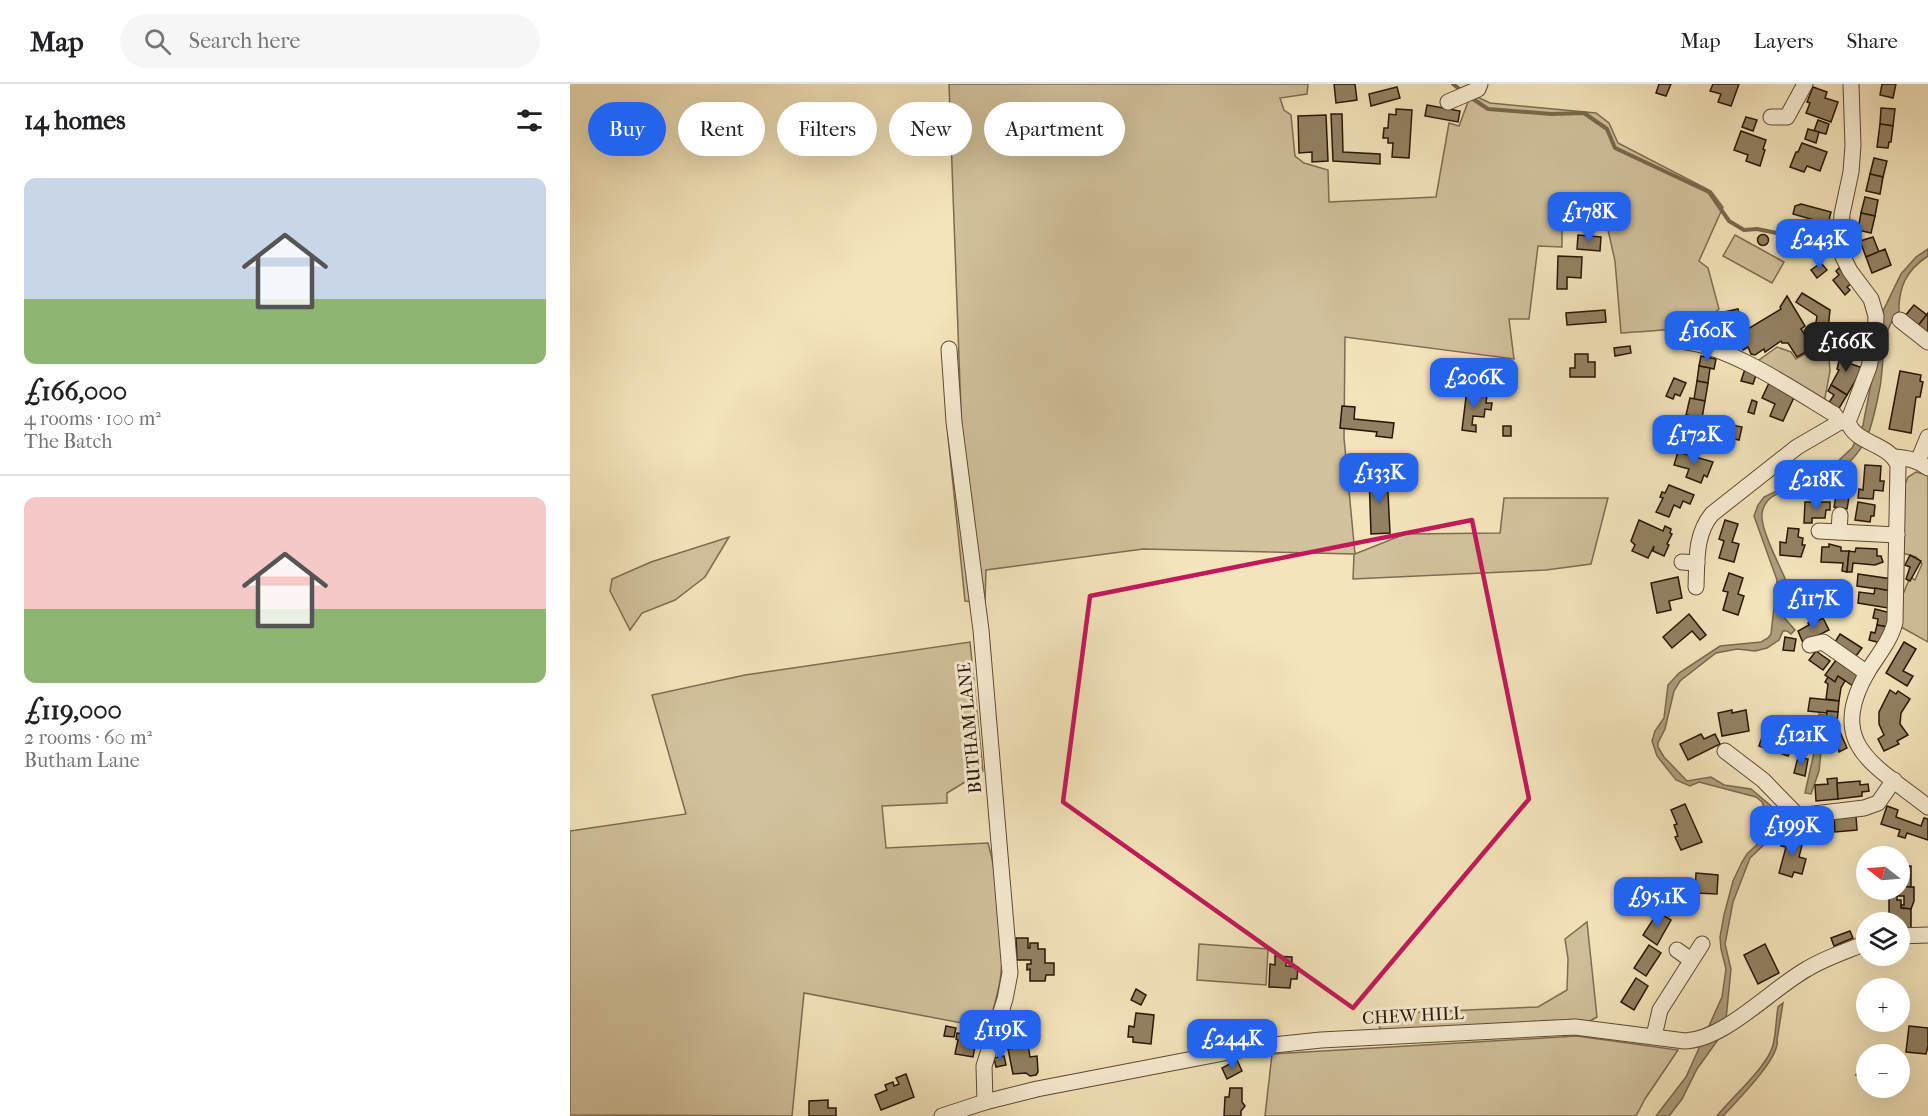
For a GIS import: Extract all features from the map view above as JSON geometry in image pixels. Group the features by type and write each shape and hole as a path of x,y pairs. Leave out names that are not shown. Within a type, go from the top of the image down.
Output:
{"street":[{"path":"1771,117 1787,117 1804,84"},
{"path":"1696,587 1689,563 1704,523 1712,514 1797,447 1848,426 1869,367 1875,339 1876,316 1871,300 1850,271 1840,242 1841,222 1851,172 1851,84"},
{"path":"1453,100 1478,87"},
{"path":"1900,320 1928,342"},
{"path":"1686,342 1708,346 1746,363 1834,414 1869,442 1894,457 1905,458 1923,465 1928,436"},
{"name":"BUTHAM LANE","path":"949,349 954,422 981,630 1010,973 1005,999 984,1066 985,1102"},
{"path":"1894,457 1898,465 1895,622 1889,638 1855,697 1851,710 1851,726 1854,740 1868,758 1928,807"},
{"path":"1839,532 1840,515"},
{"path":"1819,531 1897,535"},
{"path":"1810,645 1823,642 1867,673"},
{"path":"1725,751 1763,780 1793,817 1864,808 1878,803 1894,780"},
{"path":"1910,936 1928,936"},
{"path":"1654,1036 1660,1010 1702,944"},
{"name":"CHEW HILL","path":"942,1116 1037,1089 1255,1047 1321,1040 1575,1027 1696,1041 1714,1034 1807,969 1856,947"},
{"path":"1677,950 1691,960"}],"highlighted area":[{"path":"1472,520 1529,799 1353,1008 1063,802 1090,596"}],"shaded area":[{"path":"949,84 1308,84 1307,94 1280,98 1284,110 1291,115 1295,156 1304,163 1328,170 1329,202 1436,197 1449,123 1459,126 1471,94 1490,103 1596,113 1609,123 1618,143 1711,191 1723,207 1699,261 1708,268 1719,309 1709,317 1686,326 1621,333 1615,261 1606,221 1562,223 1562,247 1538,246 1529,319 1509,319 1514,359 1345,337 1344,438 1355,554 1405,534 1500,533 1504,498 1608,498 1591,564 1546,570 1353,579 1354,554 1143,549 986,570 985,603 965,601 947,426 961,413 952,156 972,156 972,102 950,102"},
{"path":"1735,235 1784,262 1772,283 1723,256"},
{"path":"1928,249 1928,256 1914,267 1902,288 1899,314 1889,327 1886,337 1880,387 1873,419 1860,449 1845,467 1827,480 1779,493 1765,504 1762,514 1764,529 1787,583 1781,614 1795,630 1791,634 1783,631 1779,640 1767,648 1755,651 1737,649 1716,653 1680,681 1674,691 1665,729 1658,743 1664,757 1687,781 1711,777 1724,785 1751,789 1771,806 1774,831 1771,838 1750,858 1733,902 1725,944 1731,969 1726,1019 1720,1037 1697,1069 1682,1099 1669,1116 1656,1116 1686,1077 1722,997 1726,969 1720,937 1733,881 1747,854 1767,835 1769,820 1762,802 1756,797 1699,782 1690,786 1676,780 1657,756 1652,741 1655,731 1664,718 1668,685 1679,673 1720,646 1761,642 1771,634 1777,580 1754,516 1758,505 1764,497 1783,488 1824,474 1852,448 1863,425 1883,311 1901,274 1916,257"},
{"path":"1810,327 1827,334 1830,371 1824,403 1755,363 1777,347 1791,352 1796,359 1814,349 1804,330"},
{"path":"1916,472 1928,475 1928,642 1901,627 1899,590 1904,592 1910,577 1915,580 1922,564 1916,557 1899,552 1904,487 1908,477"},
{"path":"729,537 705,577 675,600 642,613 630,630 610,591 612,579 651,562"},
{"path":"970,642 983,771 947,793 947,803 882,806 886,848 988,843 998,890 1002,959 996,1001 988,1028 804,993 792,1116 570,1115 570,831 686,814 652,695 745,675"},
{"path":"1819,714 1825,715 1819,771 1811,794 1805,793 1819,730"},
{"path":"1587,922 1597,1017 1588,1022 1381,1031 1378,1023 1398,1013 1538,1007 1567,990 1568,959 1565,939"},
{"path":"1199,944 1268,949 1266,985 1197,980"},
{"path":"1783,1003 1776,1048 1772,1057 1737,1101 1723,1116 1717,1116 1757,1072 1770,1053 1778,1007"},
{"path":"1577,1036 1678,1050 1636,1116 1265,1116 1272,1054"}],"building":[{"path":"1334,84 1355,84 1357,100 1336,103"},
{"path":"1659,84 1671,84 1666,96 1656,93"},
{"path":"1713,84 1739,84 1731,106 1718,102 1721,94 1710,91"},
{"path":"1882,84 1896,84 1893,98 1880,95"},
{"path":"1397,87 1400,98 1371,106 1369,94"},
{"path":"1813,87 1827,92 1825,98 1838,102 1831,122 1806,113 1810,103 1807,102"},
{"path":"1427,105 1460,111 1458,122 1425,116"},
{"path":"1881,108 1895,109 1893,126 1880,124"},
{"path":"1396,109 1412,110 1409,158 1392,157 1393,143 1388,143 1388,138 1383,138 1384,128 1388,128 1389,114 1396,115"},
{"path":"1331,114 1342,114 1343,152 1380,154 1380,164 1333,161"},
{"path":"1326,115 1328,161 1312,162 1312,152 1299,153 1298,116"},
{"path":"1746,117 1757,120 1753,131 1742,127"},
{"path":"1818,120 1829,124 1826,134 1814,131"},
{"path":"1880,124 1893,126 1888,148 1877,147"},
{"path":"1808,129 1819,132 1816,143 1805,139"},
{"path":"1741,131 1766,140 1760,166 1746,161 1748,155 1734,150"},
{"path":"1802,143 1827,152 1820,171 1807,166 1804,172 1790,167"},
{"path":"1874,158 1887,161 1883,177 1870,174"},
{"path":"1870,174 1883,177 1880,194 1866,191"},
{"path":"1865,197 1878,200 1875,216 1861,213"},
{"path":"1801,204 1831,212 1828,224 1793,214 1795,206"},
{"path":"1861,213 1875,216 1871,233 1858,230"},
{"path":"1763,234 1769,240 1763,246 1757,240"},
{"path":"1578,235 1601,237 1600,251 1577,249"},
{"path":"1873,237 1879,252 1866,257 1860,241"},
{"path":"1885,249 1891,265 1872,273 1866,257"},
{"path":"1558,256 1582,257 1581,278 1567,277 1567,289 1557,289"},
{"path":"1821,263 1827,270 1817,278 1811,270"},
{"path":"1839,268 1852,283 1847,287 1850,290 1845,295 1833,280 1839,275 1836,271"},
{"path":"1802,293 1830,310 1828,330 1815,328 1817,316 1796,302"},
{"path":"1787,296 1805,326 1801,329 1813,348 1797,357 1788,343 1781,341 1765,352 1764,349 1755,355 1751,354 1748,347 1743,350 1736,336 1781,309"},
{"path":"1914,305 1927,315 1917,327 1904,317"},
{"path":"1738,309 1742,324 1703,333 1701,325 1718,322 1720,313"},
{"path":"1605,310 1606,322 1567,325 1566,313"},
{"path":"1928,313 1928,333 1917,327"},
{"path":"1630,346 1631,353 1615,356 1614,348"},
{"path":"1842,349 1851,351 1848,363 1863,368 1847,395 1831,385 1839,370 1837,369"},
{"path":"1575,354 1588,354 1588,362 1595,362 1595,377 1570,377 1570,368 1575,368"},
{"path":"1701,356 1716,359 1714,369 1699,366"},
{"path":"1699,366 1710,368 1708,383 1697,381"},
{"path":"1745,369 1756,375 1753,384 1741,381"},
{"path":"1900,371 1921,375 1920,381 1923,382 1920,397 1916,397 1911,433 1889,429"},
{"path":"1674,378 1686,383 1680,396 1675,394 1673,399 1666,396"},
{"path":"1697,381 1708,383 1705,401 1694,399"},
{"path":"1769,383 1795,395 1783,421 1770,416 1775,404 1762,398"},
{"path":"1831,385 1847,395 1838,410 1828,404 1834,395 1828,391"},
{"path":"1467,389 1480,390 1479,394 1487,395 1486,403 1492,403 1491,410 1485,409 1484,417 1473,416 1472,425 1476,425 1476,432 1462,430"},
{"path":"1690,398 1705,401 1702,418 1686,415"},
{"path":"1752,400 1757,402 1754,414 1748,412"},
{"path":"1342,406 1355,407 1354,419 1394,423 1392,438 1376,436 1377,432 1340,428"},
{"path":"1686,415 1702,418 1696,444 1681,441"},
{"path":"1732,425 1742,427 1739,440 1730,438"},
{"path":"1503,426 1511,426 1511,436 1503,436"},
{"path":"1678,452 1713,462 1707,477 1704,475 1701,483 1686,477 1689,469 1674,465"},
{"path":"1865,465 1881,466 1880,481 1884,481 1883,491 1874,490 1873,499 1858,498 1859,489 1863,490"},
{"path":"1387,473 1390,533 1371,534 1369,474"},
{"path":"1669,485 1694,495 1690,504 1683,501 1680,508 1674,505 1669,517 1656,512 1663,498 1660,497 1662,492 1665,493"},
{"path":"1836,495 1849,497 1847,509 1834,507"},
{"path":"1805,502 1830,502 1830,510 1826,510 1825,518 1812,518 1812,523 1804,523"},
{"path":"1858,502 1875,505 1874,516 1871,516 1870,522 1855,520"},
{"path":"1639,520 1663,531 1665,526 1671,529 1672,534 1664,556 1653,551 1654,546 1648,558 1632,551 1635,545 1631,541"},
{"path":"1725,520 1738,524 1732,542 1739,544 1734,562 1719,558 1724,541 1719,539"},
{"path":"1788,528 1799,529 1798,537 1803,538 1802,545 1805,545 1801,557 1780,555 1780,542 1786,543"},
{"path":"1829,544 1841,547 1841,551 1849,551 1847,572 1842,571 1843,563 1821,562 1822,547 1829,547"},
{"path":"1856,548 1877,549 1877,556 1881,556 1883,562 1875,565 1853,563 1852,572 1847,572 1849,551 1855,552"},
{"path":"1910,555 1921,561 1910,581 1906,579 1910,567 1905,565"},
{"path":"1729,573 1743,578 1738,594 1744,596 1738,615 1723,610 1728,592 1723,591"},
{"path":"1858,574 1892,579 1891,591 1857,586"},
{"path":"1678,577 1682,598 1669,601 1671,610 1657,613 1651,583"},
{"path":"1875,588 1891,591 1888,608 1858,603 1859,592 1874,594"},
{"path":"1875,609 1891,613 1888,627 1877,625 1878,619 1873,618"},
{"path":"1689,614 1706,635 1700,640 1692,631 1672,648 1663,637"},
{"path":"1823,618 1829,630 1803,643 1798,631 1815,619 1816,622"},
{"path":"1877,625 1888,627 1881,643 1869,640 1871,632 1875,633"},
{"path":"1840,634 1862,648 1856,656 1835,642"},
{"path":"1785,637 1796,639 1794,651 1783,650"},
{"path":"1904,642 1916,649 1903,671 1913,676 1907,686 1886,673"},
{"path":"1816,651 1830,661 1823,670 1809,660"},
{"path":"1836,660 1845,667 1847,664 1860,676 1853,686 1838,676 1835,682 1825,675"},
{"path":"1838,676 1845,681 1841,688 1839,701 1826,699 1828,684 1825,682 1828,677 1835,682"},
{"path":"1890,690 1896,694 1898,691 1910,699 1901,713 1900,724 1908,735 1897,741 1899,744 1884,751 1878,739 1884,735 1879,724 1879,712"},
{"path":"1810,698 1839,701 1838,712 1808,711"},
{"path":"1732,710 1732,713 1746,710 1749,731 1722,736 1718,713"},
{"path":"1827,711 1838,712 1836,735 1840,732 1847,748 1839,752 1838,748 1832,751 1824,736"},
{"path":"1764,731 1794,741 1788,756 1759,746"},
{"path":"1701,734 1704,739 1715,734 1720,744 1688,760 1680,744"},
{"path":"1798,757 1808,759 1805,776 1794,773"},
{"path":"1837,778 1838,799 1816,801 1815,785 1828,784 1827,779"},
{"path":"1860,781 1860,785 1868,784 1869,791 1862,792 1862,796 1838,799 1837,783"},
{"path":"1685,804 1702,842 1681,850 1675,837 1678,836 1674,825 1677,824 1671,810"},
{"path":"1887,806 1898,810 1896,817 1921,826 1924,818 1928,819 1928,840 1907,833 1905,838 1898,836 1900,830 1881,824"},
{"path":"1856,816 1857,830 1835,832 1834,817"},
{"path":"1784,836 1803,841 1799,857 1806,859 1802,874 1794,872 1792,877 1779,873 1786,847 1781,846"},
{"path":"1696,873 1718,875 1717,894 1695,893"},
{"path":"1682,881 1695,902 1669,916 1660,900 1674,892 1671,888"},
{"path":"1910,887 1914,887 1914,901 1911,909 1901,908 1901,905 1904,905 1904,900 1910,900"},
{"path":"1889,900 1901,900 1901,908 1911,909 1911,931 1910,912 1889,912"},
{"path":"1658,912 1671,920 1657,945 1643,935"},
{"path":"1850,931 1853,938 1834,946 1831,938"},
{"path":"1016,938 1028,938 1028,948 1030,948 1030,943 1038,943 1038,949 1045,949 1045,963 1054,963 1054,975 1046,975 1045,981 1030,981 1030,969 1027,970 1027,964 1031,964 1031,960 1017,960"},
{"path":"1765,944 1779,973 1758,984 1744,955"},
{"path":"1649,945 1661,953 1646,976 1634,968"},
{"path":"1275,956 1292,957 1292,962 1286,962 1286,966 1298,967 1297,979 1291,979 1290,988 1269,987 1270,964 1275,965"},
{"path":"1636,978 1648,986 1634,1010 1621,1002"},
{"path":"1136,989 1146,995 1141,1005 1131,1000"},
{"path":"1136,1013 1154,1015 1151,1044 1133,1042 1133,1037 1128,1037 1129,1026 1134,1027"},
{"path":"946,1026 956,1028 954,1037 944,1036"},
{"path":"1910,1026 1928,1028 1926,1054 1910,1052 1910,1044 1907,1044"},
{"path":"957,1033 977,1036 973,1057 955,1054"},
{"path":"1028,1045 1030,1057 1037,1056 1038,1072 1030,1076 1026,1073 1013,1074 1008,1049"},
{"path":"1004,1056 1006,1065 996,1067 994,1058"},
{"path":"1237,1060 1242,1071 1227,1079 1222,1068"},
{"path":"906,1074 914,1097 881,1110 875,1095 887,1090 885,1085 893,1082 894,1086 899,1084 896,1078"},
{"path":"1230,1088 1242,1088 1242,1102 1245,1106 1241,1111 1241,1116 1224,1116 1225,1097 1229,1097"},
{"path":"828,1100 828,1108 836,1108 836,1116 809,1116 809,1101"}],"waterway":[{"path":"1453,84 1462,91"},
{"path":"1470,97 1488,109 1551,114 1584,113 1607,129 1615,148 1709,192 1729,221 1744,230 1757,229 1812,240 1833,255"}]}
